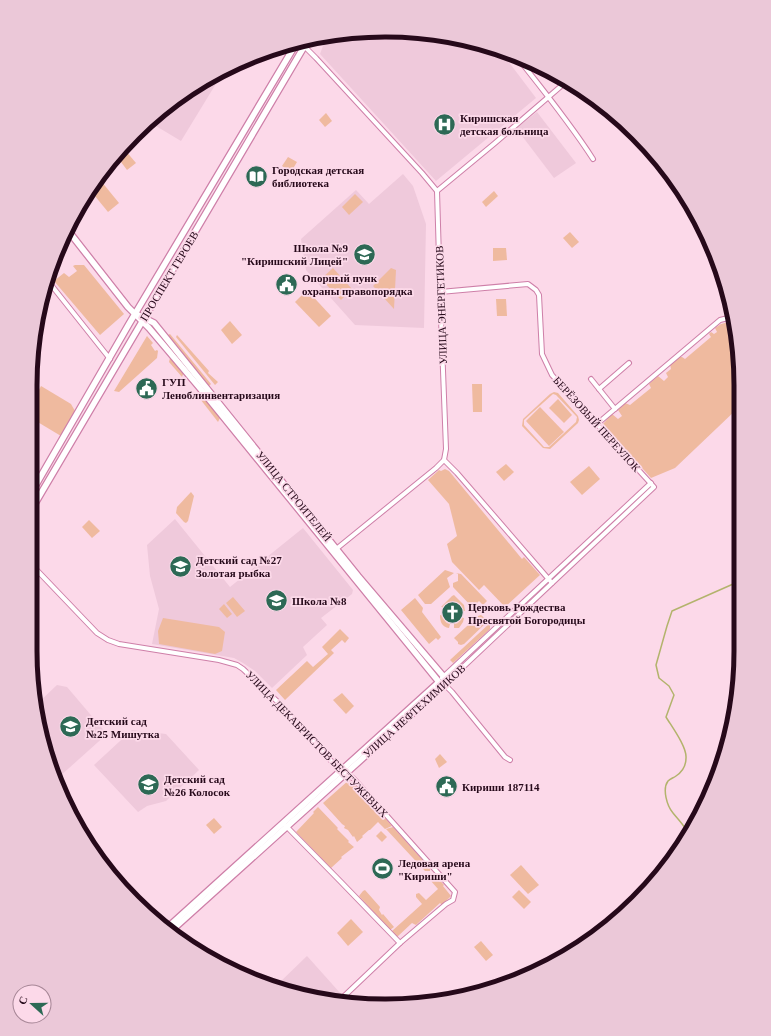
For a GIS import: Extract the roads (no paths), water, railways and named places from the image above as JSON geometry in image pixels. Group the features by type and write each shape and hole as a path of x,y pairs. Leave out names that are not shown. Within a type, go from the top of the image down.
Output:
{"street":[{"name":"ПРОСПЕКТ ГЕРОЕВ","path":"37,500 303,47"},
{"path":"305,47 422,172 437,191 561,85"},
{"name":"ПРОСПЕКТ ГЕРОЕВ","path":"37,482 293,50"},
{"path":"524,66 548,96 593,159"},
{"name":"УЛИЦА ЭНЕРГЕТИКОВ","path":"437,191 446,448 444,460"},
{"name":"УЛИЦА СТРОИТЕЛЕЙ","path":"71,235 128,307 144,320 154,323 442,683 505,757 510,760"},
{"name":"БЕРЁЗОВЫЙ ПЕРЕУЛОК","path":"440,292 528,284 536,290 539,296 542,354 548,369 652,485"},
{"path":"52,286 110,359"},
{"path":"597,424 720,320 727,318"},
{"path":"599,389 629,364"},
{"path":"591,379 615,409"},
{"path":"335,550 444,460 552,583"},
{"path":"442,683 444,677 548,579 652,485"},
{"name":"УЛИЦА НЕФТЕХИМИКОВ","path":"174,928 344,771 552,583 652,485"},
{"name":"УЛИЦА СТРОИТЕЛЕЙ","path":"335,550 444,677"},
{"name":"УЛИЦА ДЕКАБРИСТОВ БЕСТУЖЕВЫХ","path":"37,570 94,630 108,640 119,644 219,660 237,665 280,705 334,764 354,779 455,892 453,900 446,904 400,943"},
{"path":"170,925 344,771"},
{"path":"286,826 400,943 344,996"}],"waterway":[{"path":"685,829 669,806 665,788 668,781 682,771 686,761 686,753 679,737 666,717 674,695 669,686 659,678 656,665 672,611 734,584"}],"place":[{"name":"Киришская детская больница","path":"444,124"},
{"name":"Городская детская библиотека","path":"257,176"},
{"name":"Школа №9 \"Киришский Лицей\"","path":"364,254"},
{"name":"Опорный пунк охраны правопорядка","path":"287,284"},
{"name":"ГУП Леноблинвентаризация","path":"147,388"},
{"name":"Детский сад №27 Золотая рыбка","path":"180,566"},
{"name":"Школа №8","path":"277,601"},
{"name":"Церковь Рождества Пресвятой Богородицы","path":"453,613"},
{"name":"Детский сад №25 Мишутка","path":"71,727"},
{"name":"Детский сад №26 Колосок","path":"148,785"},
{"name":"Кириши 187114","path":"447,787"},
{"name":"Ледовая арена \"Кириши\"","path":"383,869"}]}
